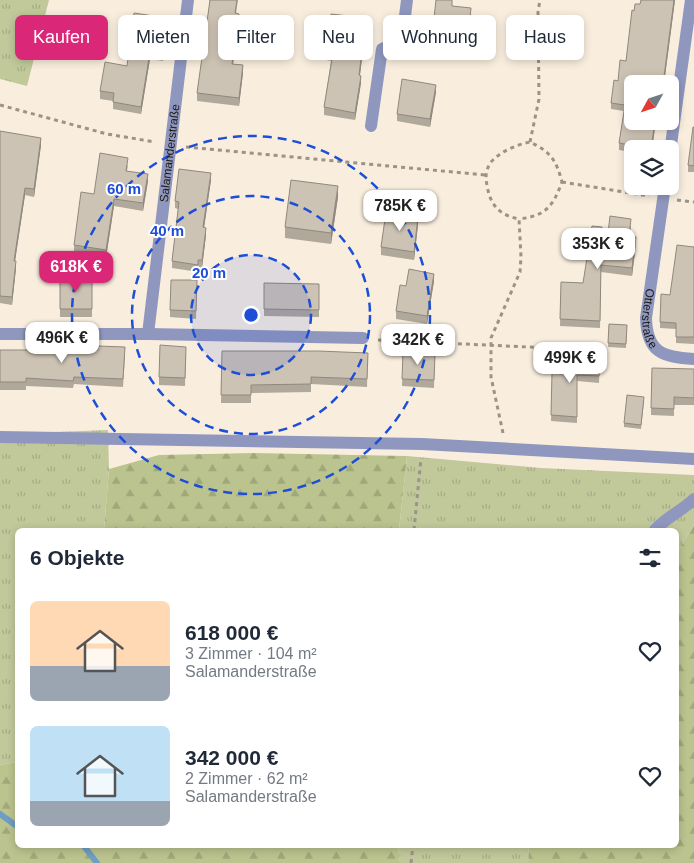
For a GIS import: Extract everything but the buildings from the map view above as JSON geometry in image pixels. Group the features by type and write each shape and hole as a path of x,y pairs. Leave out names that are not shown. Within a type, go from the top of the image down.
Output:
{"street":[{"name":"Salamanderstraße","path":"148,334 188,0"},
{"path":"371,126 382,49 402,40 407,0"},
{"path":"672,140 691,0"},
{"name":"Otterstraße","path":"664,195 646,318 646,333 652,344 664,354 671,357 694,359"},
{"path":"0,334 148,334 363,338"},
{"path":"0,437 422,444 694,460"},
{"path":"657,528 663,521 686,507 694,499"}],"path":[{"path":"530,142 539,99 538,12 540,0"},
{"path":"0,105 107,134 171,145 485,175"},
{"path":"530,142 540,147 552,157 562,182 551,205 540,214 519,219 503,213 490,201 485,175 490,163 498,156 509,149 530,142"},
{"path":"562,182 624,188"},
{"path":"673,195 694,202"},
{"path":"506,449 491,377 491,338 520,272 519,219"},
{"path":"363,338 550,348"},
{"path":"414,528 422,444"},
{"path":"410,863 412,848"}],"green space":[{"path":"0,0 49,0 45,15 15,15 15,60 34,60 27,86 0,79"},
{"path":"108,430 109,469 104,528 15,528 15,762 0,765 0,434"},
{"path":"254,453 407,456 399,528 104,528 109,469 159,455"},
{"path":"407,456 541,468 694,475 694,525 679,549 679,528 399,528"},
{"path":"694,525 694,863 528,863 529,848 679,848 679,549"},
{"path":"15,762 15,848 398,848 400,863 0,863 0,765"},
{"path":"398,848 529,848 528,863 400,863"}],"waterway":[{"path":"0,814 15,825"},
{"path":"85,848 97,863"}]}
